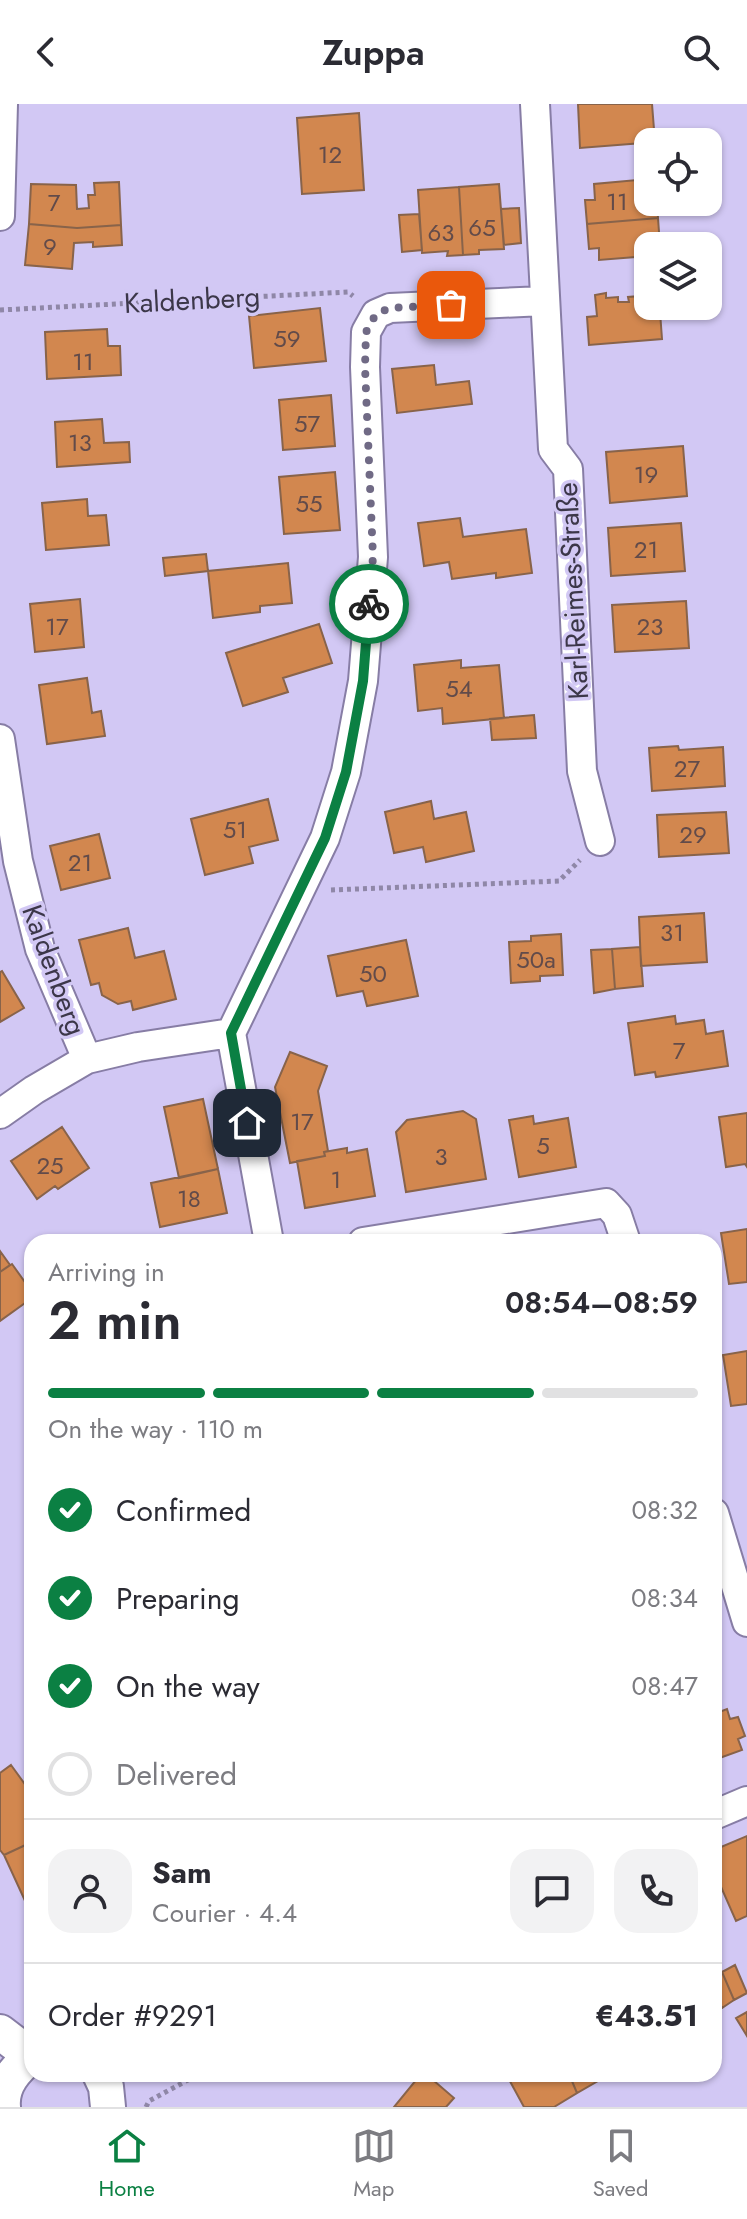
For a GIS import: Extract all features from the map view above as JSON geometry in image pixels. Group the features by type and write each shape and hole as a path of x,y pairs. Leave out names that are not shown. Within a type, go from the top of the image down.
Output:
{"street":[{"path":"0,216 3,104"},
{"name":"Karl-Reimes-Straße","path":"535,104 553,449 568,469 582,771 600,841"},
{"path":"268,1234 231,1033 325,838 346,772 363,681 373,557 366,332 376,314 390,308 544,301"},
{"name":"Kaldenberg","path":"0,739 18,861 40,949 87,1059"},
{"name":"Kaldenberg","path":"0,1114 87,1059 138,1047 231,1033"},
{"path":"413,1234 606,1203 617,1215 623,1234"},
{"path":"722,1539 747,1622"},
{"path":"722,1812 747,1801"},
{"path":"0,2032 24,2050"},
{"path":"3,2088 24,2063"},
{"path":"104,2082 108,2107"}],"path":[{"name":"Kaldenberg","path":"0,310 348,292 376,314"},
{"path":"302,889 559,881 600,841"},
{"path":"146,2107 149,2101 184,2082"}],"building":[{"path":"578,104 652,104 654,128 634,128 634,144 580,148"},
{"path":"359,113 364,190 302,194 297,118"},
{"path":"634,180 634,216 658,218 587,224 585,200 595,200 594,184"},
{"path":"119,182 121,225 77,228 29,224 31,184 76,185 77,209 89,208 88,195 95,195 94,183"},
{"path":"499,184 504,249 479,250 479,254 463,255 459,187"},
{"path":"459,187 463,255 447,256 448,251 422,253 418,190"},
{"path":"519,208 521,243 504,245 501,209"},
{"path":"419,214 422,250 402,252 399,215"},
{"path":"658,218 659,232 634,232 634,257 599,260 599,248 589,249 587,224"},
{"path":"29,224 77,228 121,225 122,245 93,247 93,242 74,243 72,269 25,265"},
{"path":"606,293 606,298 618,297 618,302 629,302 628,297 634,296 634,320 661,320 662,339 589,345 587,317 597,316 595,295"},
{"path":"320,308 326,361 254,368 249,316"},
{"path":"107,329 108,346 120,346 121,375 47,379 45,332"},
{"path":"434,365 436,385 469,381 472,404 397,413 392,369"},
{"path":"331,395 335,446 283,450 279,400"},
{"path":"102,419 104,443 129,442 130,462 57,467 55,422"},
{"path":"683,446 687,496 610,503 606,452"},
{"path":"335,472 340,530 284,534 279,477"},
{"path":"87,499 88,516 106,515 109,545 46,550 42,503"},
{"path":"460,518 463,537 526,529 532,573 496,578 496,573 452,579 449,562 424,566 418,523"},
{"path":"681,523 685,571 611,576 608,528"},
{"path":"206,554 208,571 165,576 163,558"},
{"path":"288,563 292,603 260,606 260,612 213,618 208,571"},
{"path":"80,599 84,647 35,652 30,604"},
{"path":"686,601 689,648 615,652 612,605"},
{"path":"319,624 332,663 283,678 288,692 243,706 226,653"},
{"path":"461,660 461,668 499,665 504,718 443,724 442,708 418,711 414,665"},
{"path":"87,678 92,713 101,711 105,736 47,744 39,685"},
{"path":"534,715 536,738 492,740 490,719"},
{"path":"678,746 679,750 723,747 725,786 652,791 649,748"},
{"path":"268,799 278,840 249,847 253,863 205,875 191,819"},
{"path":"431,801 434,819 466,812 474,851 426,862 423,847 394,853 385,812"},
{"path":"726,812 729,853 659,857 657,815"},
{"path":"99,834 110,878 61,890 50,846"},
{"path":"704,913 707,962 641,966 639,917"},
{"path":"128,928 135,958 164,951 176,999 133,1010 131,1001 118,1004 102,995 99,983 91,985 79,940"},
{"path":"561,934 563,975 540,976 540,981 511,983 509,942 531,941 531,936"},
{"path":"406,940 418,996 367,1006 363,991 337,996 328,956"},
{"path":"640,947 643,986 615,989 612,949"},
{"path":"612,949 615,989 594,993 591,950"},
{"path":"0,972 24,1008 0,1022"},
{"path":"675,1016 676,1024 704,1020 706,1034 723,1031 728,1066 656,1077 655,1072 635,1075 628,1023"},
{"path":"290,1052 327,1066 318,1091 328,1151 324,1152 325,1156 290,1163 275,1087"},
{"path":"203,1099 218,1169 179,1178 164,1107"},
{"path":"463,1111 476,1119 486,1179 406,1192 396,1132 407,1120"},
{"path":"747,1113 747,1167 745,1164 726,1167 719,1117"},
{"path":"533,1116 534,1124 568,1118 576,1167 519,1177 509,1120"},
{"path":"62,1127 89,1168 37,1199 11,1161"},
{"path":"347,1148 347,1153 367,1149 375,1196 305,1208 297,1161"},
{"path":"218,1169 227,1213 160,1227 151,1183"},
{"path":"747,1229 747,1282 729,1284 721,1233"},
{"path":"0,1251 10,1265 0,1272"},
{"path":"12,1264 24,1281 24,1304 0,1321 0,1272"},
{"path":"747,1351 747,1404 731,1406 723,1355"},
{"path":"727,1709 730,1719 738,1717 745,1736 738,1739 742,1750 722,1757 722,1711"},
{"path":"11,1765 24,1783 24,1846 4,1855 0,1850 0,1773"},
{"path":"747,1836 747,1916 736,1921 722,1889 722,1847"},
{"path":"24,1846 24,1899 4,1855"},
{"path":"735,1965 747,1993 734,2000 722,1972"},
{"path":"722,1972 734,2000 722,2008"},
{"path":"747,2012 747,2036 736,2018"},
{"path":"414,2082 435,2082 454,2098 446,2107 394,2107"},
{"path":"510,2082 572,2082 577,2093 554,2107 524,2107"},
{"path":"572,2082 596,2082 577,2093"}],"way so far":[{"path":"369,604 373,557 366,332 376,314 390,308 451,305"}],"route":[{"path":"247,1123 231,1033 325,838 346,772 363,681 369,604"}]}
